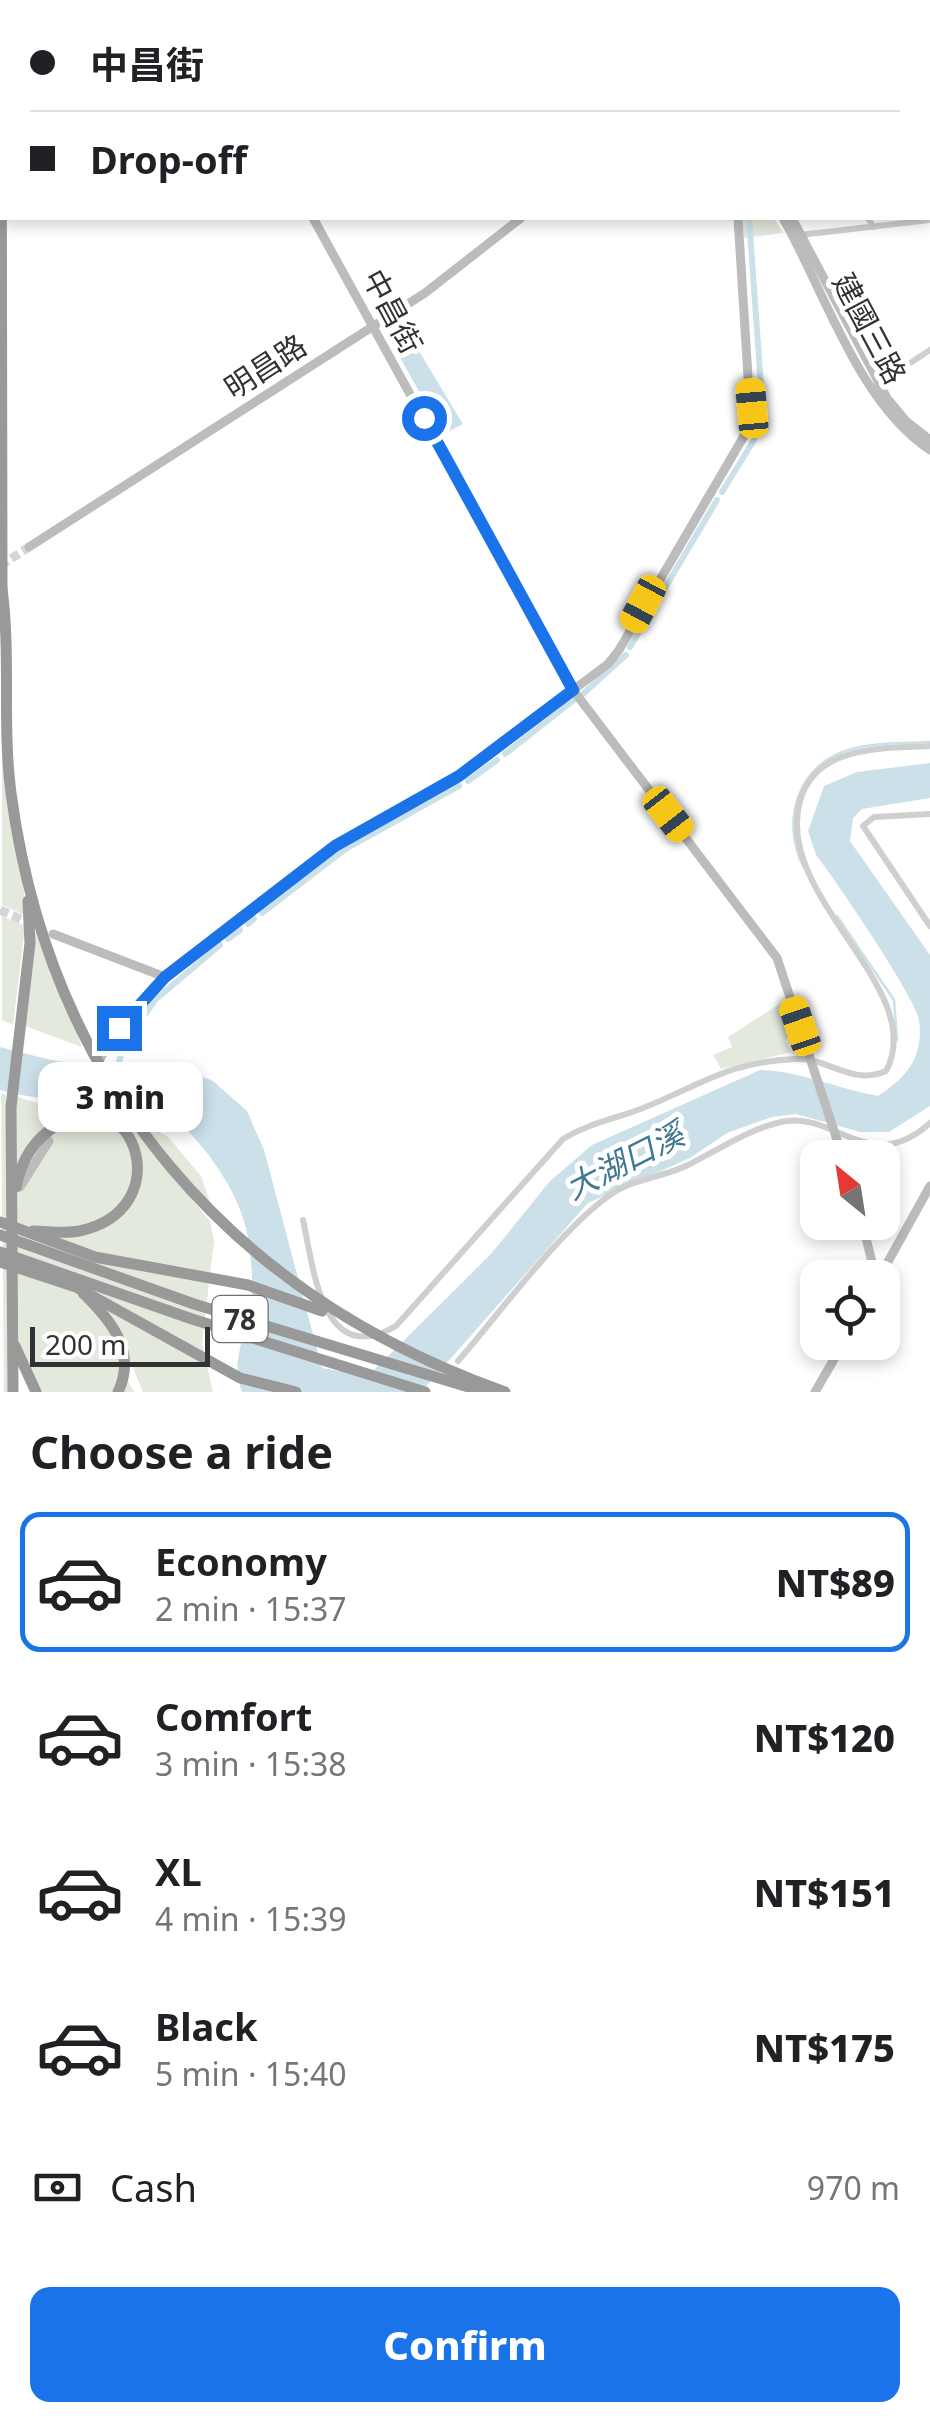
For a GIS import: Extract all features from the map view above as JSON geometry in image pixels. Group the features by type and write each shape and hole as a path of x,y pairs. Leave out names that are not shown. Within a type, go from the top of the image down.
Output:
{"highway":[{"path":"0,681 1,220"},
{"path":"2,584 7,756 30,942 11,1108 5,1266 13,1392"},
{"path":"19,838 50,957 77,1020 145,1140 195,1199 282,1276 380,1337"},
{"path":"10,1211 18,1174 31,1149 69,1114 99,1116 122,1128 138,1154 136,1185 116,1213 74,1232 24,1230"},
{"path":"0,1222 95,1257 282,1294 451,1373 505,1392"},
{"name":"78","path":"0,1235 194,1304 484,1392"},
{"name":"78","path":"0,1252 210,1326 425,1392"},
{"path":"5,1266 76,1287 240,1378 296,1392"},
{"path":"5,1266 15,1346 36,1392"},
{"path":"76,1287 108,1320 123,1345 126,1362 118,1392"}],"street":[{"name":"中昌街","path":"314,220 573,690 776,958 838,1140"},
{"name":"明昌路","path":"29,547 424,293 517,220"},
{"path":"69,1114 101,1054 165,977 335,846 459,776 619,650 750,424 738,220"},
{"name":"建國三路","path":"785,220 798,236"},
{"name":"建國三路","path":"793,220 897,424 930,450"},
{"path":"869,220 873,227"},
{"path":"798,236 930,220"},
{"path":"875,386 930,350"},
{"name":"建國三路","path":"875,386 906,421 930,440"},
{"path":"885,978 803,859 796,818 807,785 835,759 857,751 930,746"},
{"path":"930,814 874,817 863,826 930,926"},
{"path":"53,934 165,977"},
{"path":"302,1220 329,1316 347,1334 364,1340 379,1336 396,1326 563,1139 584,1126 643,1108 712,1074 774,1060 862,1077 876,1075 896,1059 903,1032"},
{"path":"458,1361 571,1230 615,1192 670,1175 724,1145 790,1120 893,1144 917,1135 930,1123"},
{"path":"20,1187 50,1142"},
{"path":"888,1260 930,1186"},
{"path":"815,1392 834,1360"}],"shaded area":[{"path":"742,220 775,220 783,233 744,238"},
{"path":"2,750 25,898 25,915 2,905"},
{"path":"2,916 25,926 13,1025 2,1020"},
{"path":"34,931 37,932 82,1047 23,1025"},
{"path":"781,1003 794,1034 785,1040 791,1052 721,1069 713,1055 732,1047 728,1037"},
{"path":"1,1093 6,1094 10,1392 4,1392"},
{"path":"15,1096 37,1103 110,1103 168,1137 201,1176 212,1209 148,1139 143,1141 210,1221 214,1241 202,1343 213,1392 143,1392 130,1361 120,1366 134,1392 40,1392 18,1344 14,1229 21,1174 36,1149 57,1130 83,1122 112,1126 92,1118 64,1116 15,1165"}],"water":[{"path":"414,343 463,424 443,434 398,354"},
{"name":"大湖口溪","path":"930,763 930,798 862,809 853,818 850,841 930,955 930,1106 889,1132 860,1132 796,1114 772,1117 727,1133 690,1158 588,1203 421,1392 242,1392 239,1355 252,1295 249,1246 238,1205 198,1141 159,1112 0,1090 0,1047 51,1060 136,1072 177,1066 213,1081 247,1111 264,1150 322,1368 368,1376 491,1254 550,1181 592,1145 760,1070 878,1096 905,1073 919,1045 915,1008 816,855 808,831 824,786 857,772"}],"waterway":[{"path":"749,220 762,400"},
{"path":"722,492 754,440 763,410"},
{"path":"665,588 717,500"},
{"path":"630,647 659,598"},
{"path":"583,694 626,655"},
{"path":"505,754 574,700"},
{"path":"804,868 797,850 794,814 798,796 818,767 852,749 930,742"},
{"path":"468,781 497,760"},
{"path":"262,913 344,850 459,786"},
{"path":"837,916 894,1000 897,1040"},
{"path":"248,924 254,919"},
{"path":"228,939 240,930"},
{"path":"142,1019 155,1000 220,945"},
{"path":"115,1076 125,1041 136,1027"}],"tunnel":[{"path":"0,566 29,547"},
{"path":"0,910 34,925"}],"route":[{"path":"119,1028 165,977 335,846 459,776 573,690 424,418"}]}
